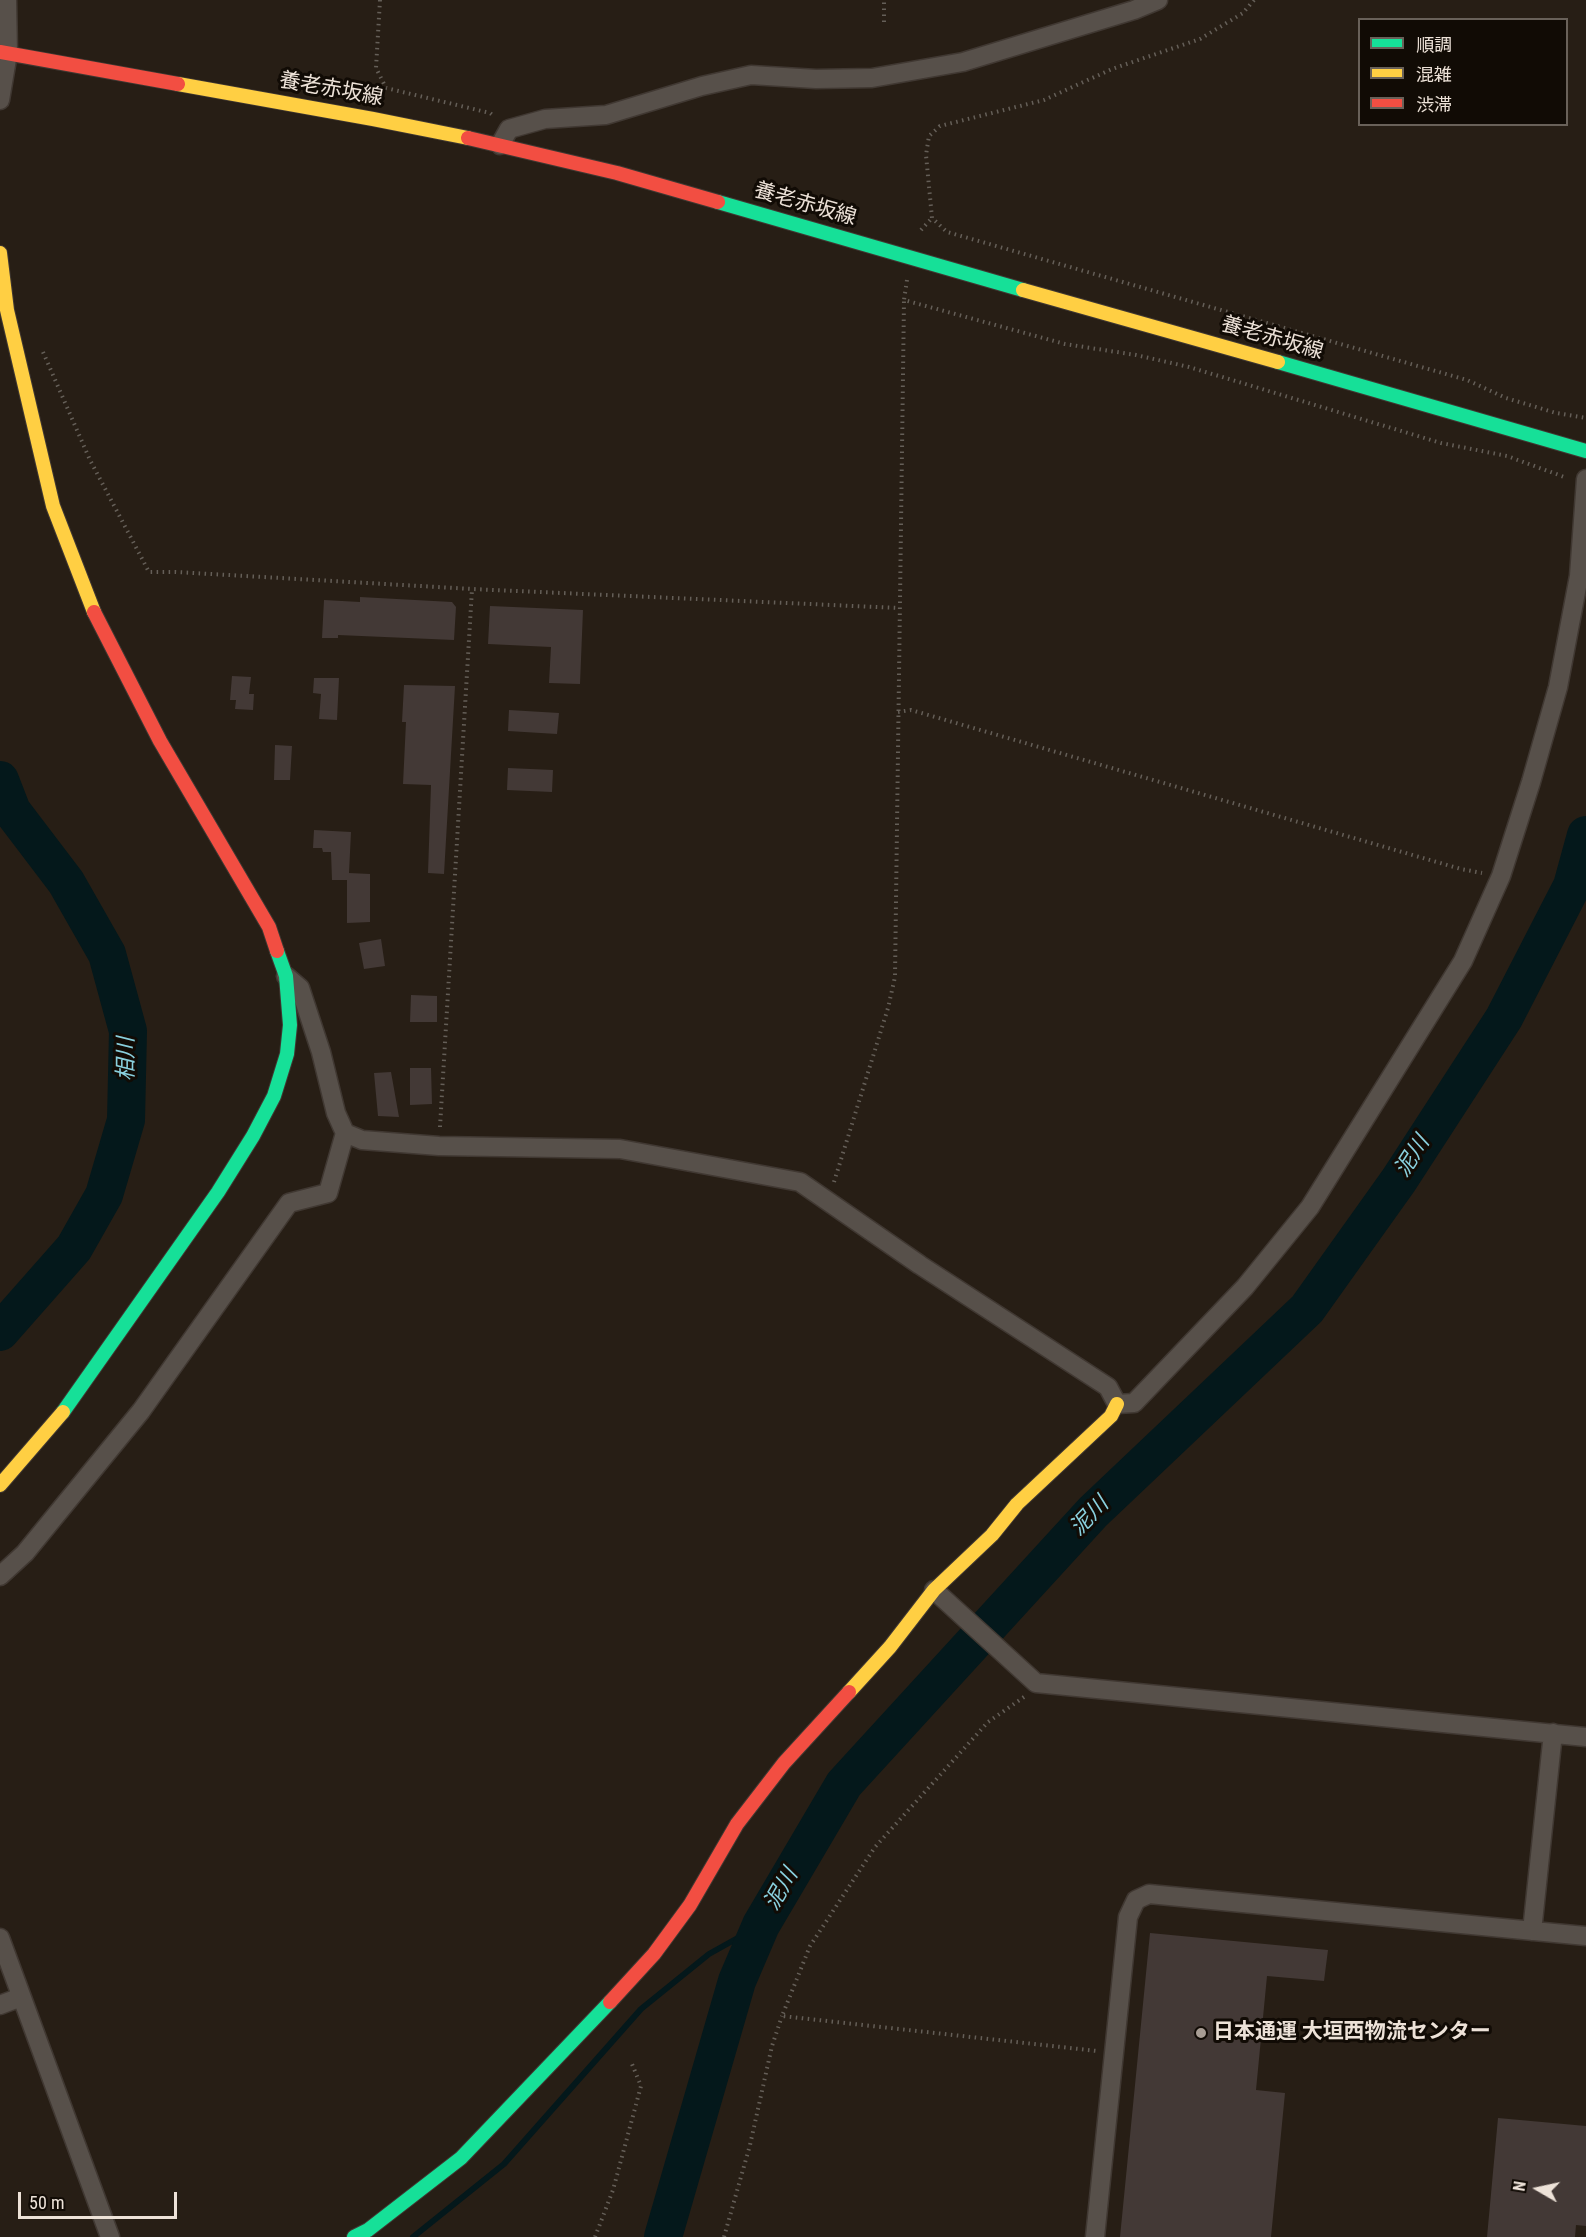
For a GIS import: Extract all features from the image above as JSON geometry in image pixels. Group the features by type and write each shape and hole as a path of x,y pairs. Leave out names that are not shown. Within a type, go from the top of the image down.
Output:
{"street":[{"path":"0,100 7,0"},
{"path":"500,146 509,129 545,119 606,115 702,86 751,75 816,79 872,78 963,62 1134,10 1158,0"},
{"name":"養老赤坂線","path":"4,53 373,119 617,173 1586,451"},
{"path":"0,253 7,310 52,506 96,618 160,741 269,927 286,976 290,1024 287,1054 274,1096 254,1136 218,1192 70,1403 0,1485"},
{"path":"1117,1404 1134,1403 1245,1287 1310,1207 1463,961 1501,876 1558,687 1579,576 1586,482"},
{"path":"0,1576 25,1553 141,1411 289,1203 328,1193 345,1133 336,1113 321,1052 300,988 286,976"},
{"path":"345,1133 362,1140 439,1146 621,1149 800,1182 920,1265 1108,1387 1117,1404"},
{"path":"354,2237 368,2230 461,2158 548,2069 654,1954 690,1905 737,1824 777,1772 940,1595 1017,1504 1110,1416 1117,1404"},
{"path":"940,1595 1033,1679 1586,1737"},
{"path":"1532,1931 1553,1734"},
{"path":"1095,2237 1128,1917 1136,1900 1149,1894 1586,1936"},
{"path":"0,1938 110,2237"},
{"path":"0,2005 21,1997"}],"path":[{"path":"380,0 376,68 386,88 490,112 509,129"},
{"path":"884,0 884,22"},
{"path":"1254,0 1243,13 1200,39 1112,69 1044,100 940,126 929,136 926,155 933,218 947,232 1467,380 1506,398 1556,413 1586,417"},
{"path":"921,230 933,218"},
{"path":"827,1200 837,1175 888,1008 895,977 904,300 907,280"},
{"path":"904,300 1065,344 1136,355 1189,367 1441,443 1507,456 1586,482"},
{"path":"42,350 90,460 149,572 899,608"},
{"path":"439,1146 472,589"},
{"path":"897,712 911,710 1461,869 1501,876"},
{"path":"724,2237 750,2145 772,2046 810,1946 875,1847 988,1722 1029,1693 1033,1679"},
{"path":"782,2016 1114,2053"},
{"path":"595,2237 613,2190 641,2086 632,2064"}],"building":[{"path":"360,597 452,602 456,607 454,640 338,635 338,638 322,638 324,600 360,602"},
{"path":"490,606 583,610 580,684 549,683 551,647 488,644"},
{"path":"232,676 251,677 249,694 254,694 253,710 235,709 236,700 230,700"},
{"path":"314,678 339,678 337,720 319,719 321,694 313,693"},
{"path":"404,685 455,686 444,874 428,873 431,785 403,784 406,722 402,722"},
{"path":"509,710 559,713 557,734 508,731"},
{"path":"275,745 292,746 290,780 274,780"},
{"path":"508,768 553,770 552,792 507,790"},
{"path":"314,830 351,832 349,873 370,874 370,922 347,923 347,880 332,880 331,852 323,852 322,848 313,848"},
{"path":"381,939 385,966 364,969 359,943"},
{"path":"411,995 437,996 437,1022 410,1022"},
{"path":"410,1068 431,1068 432,1104 410,1105"},
{"path":"391,1072 399,1117 378,1116 374,1073"},
{"name":"日本通運 大垣西物流センター","path":"1150,1933 1328,1950 1324,1981 1267,1976 1256,2090 1285,2093 1271,2237 1120,2237"},
{"path":"1498,2118 1586,2126 1586,2226 1576,2225 1575,2237 1487,2237"}],"waterway":[{"name":"相川","path":"0,780 12,811 66,882 107,954 128,1031 126,1120 104,1195 74,1248 0,1332"},
{"name":"泥川","path":"663,2237 737,1981 761,1925 844,1784 1093,1512 1307,1309 1399,1180 1504,1018 1572,886 1586,835"},
{"path":"413,2237 504,2164 641,2009 709,1954 761,1925"}],"traffic: fast":[{"path":"718,202 1023,290"},
{"path":"1278,362 1586,451"},
{"path":"63,1412 218,1192 253,1136 274,1096 287,1054 290,1025 286,976 277,951"},
{"path":"354,2237 368,2230 461,2158 610,2002"}],"traffic: slow":[{"path":"178,84 468,138"},
{"path":"0,253 7,310 53,506 94,612"},
{"path":"1023,290 1278,362"},
{"path":"849,1692 890,1647 934,1590 992,1535 1017,1504 1111,1416 1117,1404"},
{"path":"0,1485 63,1412"}],"traffic: jam":[{"path":"0,52 178,84"},
{"path":"468,138 617,173 718,202"},
{"path":"94,612 160,741 269,927 277,951"},
{"path":"610,2002 654,1954 690,1905 737,1824 784,1763 849,1692"}],"place":[{"name":"日本通運 大垣西物流センター","path":"1201,2033"}]}
